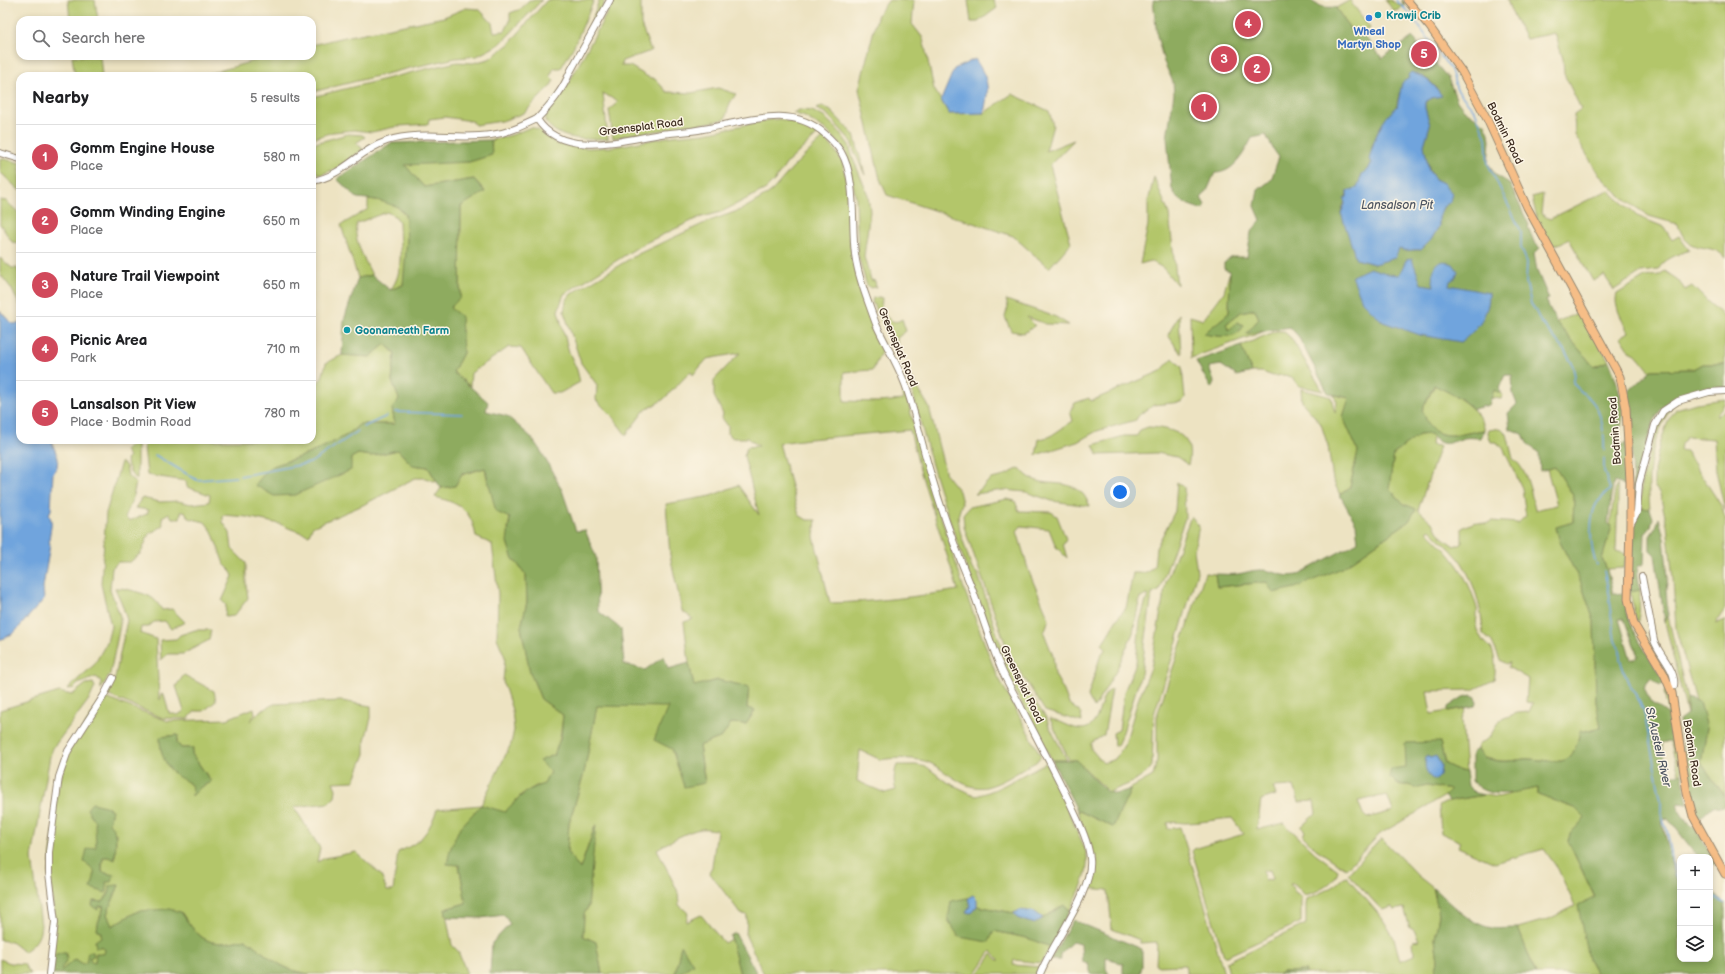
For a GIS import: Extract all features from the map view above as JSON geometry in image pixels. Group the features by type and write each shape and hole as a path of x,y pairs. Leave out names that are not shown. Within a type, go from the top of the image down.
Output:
{"main road":[{"name":"Bodmin Road","path":"1407,0 1429,26 1462,72 1487,119 1527,206 1620,377 1626,408 1630,524 1628,599 1634,624 1670,688 1687,793 1693,816 1725,874"}],"street":[{"path":"316,180 335,173 348,166 375,146 401,137 422,135 490,135 516,129 537,118 554,101 566,82 570,72 610,0"},
{"name":"Greensplat Road","path":"537,118 543,128 557,138 565,141 612,143 663,133 702,130 767,116 784,116 803,121 821,130 841,152 849,176 853,204 855,256 862,283 877,324 905,385 932,479 959,559 971,586 1001,669 1058,779 1076,817 1088,849 1090,866 1089,875 1083,892 1040,974"},
{"path":"0,153 16,158"},
{"path":"1630,524 1637,512 1640,484 1655,425 1663,411 1678,401 1709,392 1725,391"},
{"path":"1642,577 1656,647 1674,676 1674,686 1670,688"},
{"path":"49,974 55,922 48,852 59,777 68,751 103,697 112,678"}],"green space":[{"path":"68,0 95,0 97,16 70,16"},
{"path":"529,0 542,0 500,44 477,56 456,58 410,68 316,91 316,72 215,72 257,60 316,60 316,44 444,17 466,8 479,9 492,23 494,32 505,31 510,21 510,13 521,9"},
{"path":"547,0 594,0 574,46 561,68 554,68 550,76 554,80 550,87 524,113 502,121 475,125 472,121 445,117 429,119 428,124 399,126 372,132 354,130 333,132 316,138 316,96 457,62 473,63 489,59 509,44"},
{"path":"599,0 605,0 600,14 587,35"},
{"path":"612,0 641,0 641,25 651,51 622,61 621,66 630,66 648,77 655,79 667,92 691,93 718,88 736,94 730,103 725,119 697,125 613,138 609,110 618,102 603,93 608,139 574,138 558,133 551,128 545,121 546,115 562,95 607,13"},
{"path":"889,0 914,0 912,24 923,38 934,89 949,114 984,113 1012,94 1049,111 1053,125 1046,151 1074,140 1050,165 1071,243 1049,268 1013,236 887,195 880,179 859,89 878,14"},
{"path":"968,0 993,0 997,8 978,22 971,22"},
{"path":"1153,0 1311,0 1322,6 1335,7 1353,33 1362,33 1382,58 1413,37 1424,53 1431,58 1448,78 1457,101 1464,110 1485,124 1490,140 1488,163 1496,175 1509,183 1529,225 1528,227 1534,242 1540,248 1534,254 1537,271 1549,299 1546,300 1556,322 1594,367 1609,361 1616,380 1624,409 1621,426 1616,427 1621,445 1626,443 1628,486 1614,482 1608,524 1612,526 1602,559 1607,570 1613,594 1625,593 1626,612 1632,629 1665,683 1660,685 1651,678 1644,687 1650,701 1673,718 1678,748 1670,741 1661,743 1670,777 1682,773 1688,804 1678,803 1680,812 1688,824 1696,829 1710,854 1696,854 1668,818 1662,820 1674,876 1677,880 1677,962 1713,962 1713,894 1725,903 1725,974 1596,974 1588,960 1578,905 1595,897 1568,841 1570,834 1585,818 1575,808 1538,795 1538,788 1503,794 1486,791 1478,787 1472,781 1472,753 1477,749 1484,758 1496,761 1527,759 1564,760 1569,758 1573,752 1580,731 1601,728 1596,702 1594,621 1581,583 1560,542 1556,527 1573,522 1574,497 1555,467 1540,471 1539,452 1528,445 1523,434 1510,429 1508,413 1517,404 1513,394 1512,375 1505,375 1499,388 1500,393 1494,390 1489,405 1473,409 1460,398 1434,385 1422,410 1432,429 1438,433 1451,435 1484,430 1480,438 1464,438 1446,444 1439,442 1430,434 1419,435 1394,454 1389,488 1404,504 1416,509 1409,521 1342,568 1295,588 1273,593 1267,582 1217,587 1215,574 1241,574 1254,570 1266,570 1282,575 1297,575 1358,542 1356,524 1340,495 1350,487 1358,451 1343,417 1349,398 1328,393 1298,336 1290,327 1246,334 1259,319 1255,309 1241,312 1226,324 1229,330 1237,322 1244,325 1241,330 1236,333 1226,336 1203,334 1229,313 1230,271 1224,269 1224,263 1232,257 1247,257 1251,232 1261,220 1255,206 1258,190 1271,180 1279,157 1266,135 1252,138 1242,156 1233,166 1228,170 1215,173 1208,189 1201,198 1205,205 1203,210 1189,205 1177,198 1172,189 1167,138 1174,93 1173,82 1164,62 1157,36","holes":["1411,72 1421,76 1433,84 1441,96 1432,98 1425,102 1425,108 1430,125 1424,145 1430,171 1435,179 1443,183 1450,202 1443,207 1439,217 1439,226 1431,240 1421,250 1399,249 1374,264 1357,259 1341,213 1347,191 1357,188 1362,174 1368,170 1372,162 1372,146 1380,127 1397,107 1400,92","1619,619 1624,619 1638,656 1631,660"]},
{"path":"1350,0 1370,28 1362,33 1353,33 1336,8"},
{"path":"1385,0 1390,0 1400,6 1403,5 1403,0 1405,4 1399,10 1394,11"},
{"path":"1507,0 1725,0 1725,258 1716,251 1691,244 1684,238 1677,224 1649,216 1628,202 1599,175 1575,135 1574,114 1581,109 1564,74 1563,59 1555,33 1526,39 1511,11"},
{"path":"73,60 100,60 102,72 74,72"},
{"path":"822,106 831,111 854,135 865,175 851,141 826,113 816,109"},
{"path":"799,110 812,111 824,117 837,129 849,145 868,195 870,211 864,257 871,280 875,281 876,287 871,288 867,286 858,255 856,198 846,152 825,129 805,117 793,113"},
{"path":"780,119 794,122 816,132 817,135 787,163 775,180 766,189 721,212 698,218 641,245 564,294 558,311 569,352 577,370 580,382 560,393 551,393 521,348 509,347 471,373 470,386 453,372 463,353 449,308 460,298 461,206 485,191 474,179 424,187 404,164 469,162 491,155 492,140 512,135 531,127 537,129 557,144 588,148 612,147 673,136 705,133 768,120"},
{"path":"348,134 362,135 365,137 356,143 363,149 338,168 319,175 316,171 316,143"},
{"path":"824,137 843,163 850,204 850,244 860,293 879,339 887,351 881,352 873,370 844,372 844,401 879,402 903,400 902,394 905,392 927,472 964,589 995,671 1041,756 1036,762 1006,779 986,787 978,787 964,784 925,761 906,758 881,760 860,750 857,781 885,793 896,790 894,778 897,765 916,765 927,767 945,781 976,796 1003,786 1046,763 1083,844 1087,857 1085,877 1070,910 1064,905 1043,918 1035,912 1020,910 1014,913 977,906 977,899 973,895 951,903 994,931 1027,938 1051,947 1041,963 1014,960 1013,965 1040,967 1037,974 978,974 992,954 999,961 999,959 991,951 975,974 764,974 746,936 747,915 741,914 709,872 712,867 717,830 707,829 690,832 657,849 678,892 679,905 688,913 686,922 701,915 724,943 731,939 740,974 678,974 692,964 681,946 675,974 602,974 596,942 583,936 584,914 588,907 595,826 580,869 567,852 569,823 584,773 597,705 668,706 672,748 705,782 699,746 722,737 731,723 746,724 755,711 747,708 749,687 718,680 694,687 689,663 684,622 693,619 682,611 670,555 666,504 711,496 738,485 759,515 744,456 747,447 759,446 747,438 733,438 728,434 728,426 722,418 723,414 714,396 714,380 740,353 707,359 693,375 691,371 664,399 644,411 626,435 612,416 596,400 597,385 581,363 564,312 566,301 571,294 638,254 707,222 743,209 773,190 793,167","holes":["910,430 920,470 958,590 894,599 830,603 814,537 816,520 807,520 799,515 779,443"]},
{"path":"491,140 492,155 469,162 405,165 424,187 474,179 485,192 461,206 460,298 450,308 461,316 463,353 453,372 488,402 486,411 507,416 531,437 542,453 562,490 576,531 585,530 596,557 598,611 621,629 624,664 645,670 664,656 668,669 689,663 694,686 718,680 749,687 747,708 755,710 746,724 731,723 722,737 699,746 705,783 684,787 672,749 654,740 668,707 597,706 584,773 569,823 567,852 580,869 596,824 588,907 584,914 583,936 596,942 602,974 490,974 492,943 510,924 504,915 481,918 447,917 445,909 466,903 459,865 447,864 450,850 459,829 481,805 505,812 527,792 544,784 550,772 539,761 554,755 561,736 563,715 541,699 530,672 521,627 527,602 526,575 512,557 507,542 510,518 496,512 485,468 462,474 455,486 441,488 428,467 412,465 398,450 371,456 358,454 351,458 351,470 295,495 274,496 255,485 270,467 311,453 349,434 360,424 395,424 392,409 399,399 392,381 395,353 385,344 370,357 342,355 344,320 358,278 372,275 390,290 403,285 407,239 405,214 398,207 377,200 357,198 337,179 391,143"},
{"path":"0,158 16,162 16,187 0,172"},
{"path":"1154,177 1169,214 1177,285 1163,268 1151,261 1140,264 1148,225 1148,202"},
{"path":"1608,190 1637,216 1664,227 1672,240 1679,236 1689,250 1668,260 1658,270 1641,272 1614,290 1604,275 1593,281 1569,239 1552,247 1538,223 1532,197 1543,194 1541,214 1550,219"},
{"path":"368,199 383,201 397,207 404,214 406,220 407,248 403,285 390,290 398,275 400,258 399,222 396,217 387,212 357,223 356,234 358,242 372,275 358,278 341,225 368,209"},
{"path":"0,200 6,201 16,210 16,243 12,242 0,224"},
{"path":"0,258 12,268 16,268 16,298 11,288 0,274"},
{"path":"1230,271 1229,313 1204,334 1215,336 1232,335 1241,330 1244,325 1237,322 1229,331 1226,324 1241,312 1255,309 1259,319 1247,333 1265,331 1191,358 1190,316 1203,320 1224,292"},
{"path":"1665,271 1678,280 1685,290 1692,286 1725,317 1725,364 1703,364 1694,369 1650,371 1636,354 1630,351 1621,337 1629,332 1617,309 1617,294 1645,277 1659,275"},
{"path":"873,298 882,298 881,310 887,318 896,322 902,319 906,331 897,338 897,343 902,354 899,355 872,302"},
{"path":"1006,300 1056,317 1069,325 1046,324 1027,317 1035,326 1024,333 1011,331 1005,317 1008,307"},
{"path":"1580,312 1609,361 1594,367 1556,322"},
{"path":"1179,314 1181,354 1168,335"},
{"path":"1276,331 1283,331 1291,338 1323,391 1299,386 1293,379 1286,375 1273,376 1262,372 1252,372 1241,346"},
{"path":"385,344 395,354 392,381 399,399 392,409 395,424 360,424 351,432 329,445 306,455 270,467 351,458 358,454 371,456 398,450 412,465 428,467 437,482 425,478 415,478 363,505 312,527 309,535 280,524 247,517 223,515 223,522 230,533 232,549 246,563 246,585 248,598 234,616 225,617 226,605 222,601 233,576 224,564 212,531 205,522 188,518 185,511 181,512 180,518 172,518 169,513 162,517 163,526 149,534 141,553 130,562 118,562 112,568 110,589 120,616 120,625 110,674 101,689 101,681 96,677 78,684 74,688 67,689 94,665 107,642 111,626 101,584 106,513 121,462 126,466 128,476 136,483 132,501 125,517 129,521 147,514 149,510 135,508 142,498 160,502 178,501 191,504 209,502 210,495 187,487 186,481 147,475 145,444 316,444 316,385 322,378 326,363 342,355 370,357"},
{"path":"1241,346 1252,372 1237,376 1221,365 1209,367 1214,382 1211,388 1196,361"},
{"path":"1173,358 1182,367 1185,398 1182,402 1153,405 1136,420 1097,431 1077,442 1036,455 1039,439 1049,437 1073,421 1070,411 1075,403 1089,398 1091,401 1161,371"},
{"path":"1703,364 1725,364 1725,389 1696,393 1675,399 1669,402 1661,410 1654,422 1644,453 1634,513 1630,407 1628,392 1651,370 1694,369"},
{"path":"908,376 912,378 929,407 946,475 959,491 962,503 958,516 960,531 972,569 978,574 998,637 1013,670 1047,719 1049,726 1067,760 1052,760 1003,669 948,516 932,465"},
{"path":"1435,385 1471,407 1484,425 1484,430 1451,435 1438,433 1432,429 1422,410"},
{"path":"1301,389 1331,397 1335,413 1337,401 1333,395 1350,398 1343,417 1358,451 1350,487 1340,495 1333,480 1328,446 1321,424 1302,402"},
{"path":"1494,390 1503,395 1501,399 1491,398"},
{"path":"1725,399 1725,402 1718,412 1717,417 1725,409 1725,510 1716,471 1714,439 1687,437 1681,444 1680,450 1686,451 1722,507 1725,518 1725,609 1715,624 1725,620 1725,796 1701,763 1707,728 1700,703 1696,701 1676,629 1673,579 1667,525 1660,494 1654,486 1654,470 1660,443 1669,419 1676,409 1696,403"},
{"path":"1672,406 1655,443 1652,455 1649,481 1650,509 1641,508 1641,484 1657,426 1660,418"},
{"path":"1148,427 1166,429 1180,435 1189,447 1190,455 1188,465 1177,457 1157,453 1098,455 1093,445 1124,436 1137,436 1140,430"},
{"path":"1501,428 1507,434 1513,459 1522,468 1528,482 1535,510 1557,505 1547,469 1555,467 1574,497 1573,522 1556,528 1560,542 1581,583 1594,621 1596,702 1602,728 1580,731 1573,752 1569,758 1564,760 1527,759 1500,761 1484,758 1477,749 1478,745 1490,737 1499,720 1517,713 1529,712 1533,703 1526,702 1528,679 1508,667 1509,662 1506,664 1500,660 1492,642 1483,634 1477,597 1467,571 1455,554 1430,529 1427,531 1452,557 1469,585 1477,608 1477,630 1492,650 1494,658 1494,680 1472,690 1427,691 1431,714 1466,708 1462,719 1466,772 1460,771 1445,764 1440,742 1406,767 1400,785 1409,785 1418,788 1427,786 1452,790 1445,796 1380,834 1346,869 1316,849 1303,836 1305,831 1301,827 1316,813 1314,801 1299,802 1294,786 1273,787 1276,795 1261,800 1257,830 1284,823 1315,853 1338,870 1330,883 1310,894 1305,895 1295,884 1290,884 1295,892 1301,896 1301,922 1227,956 1224,956 1192,851 1194,849 1244,834 1232,818 1191,823 1167,823 1168,829 1180,827 1205,906 1224,974 1187,974 1185,965 1156,966 1157,942 1140,943 1140,940 1112,929 1108,890 1088,888 1097,858 1093,857 1077,810 1113,827 1131,789 1126,791 1153,776 1157,761 1157,715 1205,573 1215,574 1217,587 1267,582 1342,568 1409,521 1415,510 1404,504 1389,488 1394,454 1419,435 1430,434 1432,436 1431,445 1440,446 1418,510 1434,524 1437,531 1443,538 1454,546 1462,543 1462,528 1475,522 1486,524 1492,521 1518,523 1526,516 1522,488 1503,448 1496,442 1491,442 1488,433 1489,430","holes":["1387,795 1393,811 1367,818 1363,814 1358,801","1270,870 1273,879 1265,881 1263,871"]},
{"path":"137,444 137,479 131,474 126,460 129,457 125,450 128,447"},
{"path":"485,468 488,484 510,517 508,529 512,557 526,575 527,602 521,627 530,672 541,699 563,715 557,751 544,785 536,786 522,794 459,865 466,903 445,909 452,945 458,951 467,974 309,974 298,972 274,961 245,939 223,943 207,940 194,930 181,912 138,911 112,926 107,914 119,885 111,889 103,902 93,901 99,910 99,906 104,906 98,923 97,931 101,932 101,937 97,948 102,946 105,950 104,954 96,953 95,963 91,962 90,957 93,952 86,963 83,964 75,959 62,970 60,969 51,957 55,922 49,873 57,793 68,751 103,697 168,721 227,719 254,708 255,714 250,721 262,710 274,704 342,701 371,706 371,718 365,740 365,754 354,781 333,782 336,789 335,797 329,803 294,807 320,848 317,862 325,858 356,852 381,875 387,891 393,891 398,852 413,844 424,835 431,824 437,809 481,805 511,744 514,730 512,710 503,682 505,657 497,638 498,594 492,544 476,537 471,520 463,509 451,502 435,497 441,488 455,486 462,475","holes":["178,735 177,743 181,748 193,748 192,754 211,781 192,795 192,787 186,781 161,737","116,833 115,859 103,857 102,872 107,891 93,868 96,847"]},
{"path":"1020,468 1027,476 1035,480 1067,485 1075,488 1083,494 1090,506 1052,501 1026,492 1004,490 975,494 991,479 1001,477"},
{"path":"1177,482 1184,487 1185,518 1159,591 1152,594 1141,674 1123,732 1117,745 1114,746 1113,733 1119,730 1124,692 1136,663 1140,620 1148,595 1140,597 1133,633 1116,671 1094,708 1088,696 1100,657 1106,648 1102,644 1119,616 1126,608 1133,573 1146,573 1154,567 1156,548 1175,511"},
{"path":"1617,485 1616,551 1626,554 1624,568 1607,569 1602,559 1612,526 1610,525"},
{"path":"1007,499 1015,501 1019,511 1051,512 1057,516 1066,539 1063,544 1067,558 1056,547 1049,529 1021,526 1017,531 1029,572 1049,619 1044,633 1053,656 1055,675 1069,704 1081,713 1082,722 1045,711 1009,654 964,527 963,514 969,507"},
{"path":"1641,508 1650,509 1653,518 1651,526 1645,533 1644,564 1637,567 1640,590 1630,592 1633,528"},
{"path":"1191,516 1199,526 1194,550 1197,572 1154,714 1152,766 1139,779 1109,792 1076,760 1069,760 1050,719 1075,728 1084,729 1089,727 1096,718 1107,692 1112,689 1104,735 1091,743 1091,749 1103,763 1115,759 1125,744 1138,700 1151,668 1166,582"},
{"path":"1659,518 1664,538 1668,578 1666,589 1668,616 1665,622 1655,555 1650,550 1650,536 1656,527"},
{"path":"115,588 127,589 147,595 156,602 162,610 172,609 185,622 171,629 165,621 154,622 148,627 141,627 140,633 156,639 159,699 161,699 161,694 164,695 169,713 178,715 184,711 176,686 184,675 214,691 216,701 204,711 195,711 188,719 163,718 107,695 115,678 127,620"},
{"path":"1640,590 1639,622 1636,620 1630,592"},
{"path":"1668,616 1687,698 1687,714 1665,622"},
{"path":"195,630 211,630 209,640 183,654 168,654 161,660 160,640 176,639 180,635"},
{"path":"93,683 95,687 90,698 53,748 50,756 32,858 41,925 36,941 24,952 11,942 0,940 0,710 59,692 72,695 86,684"},
{"path":"1666,691 1668,693 1673,718 1669,715 1664,692"},
{"path":"1472,695 1476,697 1477,704 1475,706 1448,711 1448,707 1463,697"},
{"path":"1687,698 1700,702 1707,728 1701,763 1725,796 1725,806 1721,808 1713,806 1698,820 1690,788 1679,720 1687,714"},
{"path":"178,735 177,743 181,748 193,748 192,754 211,782 201,787 192,796 192,787 188,782 178,777 171,770 166,763 162,752 160,737"},
{"path":"1670,741 1678,748 1682,773 1679,774"},
{"path":"1440,742 1445,764 1460,771 1466,772 1468,786 1475,793 1484,795 1449,801 1445,796 1451,790 1427,786 1418,788 1409,785 1400,785 1389,777 1391,769 1406,767 1405,743"},
{"path":"1052,760 1076,760 1106,791 1115,794 1131,789 1113,827 1077,810"},
{"path":"1538,788 1538,795 1575,808 1585,818 1571,834 1568,841 1595,898 1588,960 1596,974 1536,974 1518,928 1549,919 1575,906 1558,869 1544,849 1495,863 1458,847 1461,842 1441,833 1439,806 1449,801 1484,795 1498,797 1511,794 1508,793"},
{"path":"92,803 105,806 112,810 109,823 115,835 115,860 109,857 103,857 102,872 114,875 112,882 106,882 106,893 91,888 94,873 92,868 84,862 87,849 96,847 95,822 87,809"},
{"path":"1382,839 1418,876 1433,888 1439,914 1435,939 1438,960 1435,974 1306,974 1306,971 1281,972 1279,974 1229,974 1226,962 1306,924 1307,899 1333,887 1343,878 1347,877 1382,918 1394,938 1400,961 1414,955 1413,941 1419,940 1414,930 1410,928 1404,908 1394,910 1392,907 1382,910 1348,874 1372,847"},
{"path":"119,885 107,914 112,926 138,911 169,909 181,912 194,930 207,940 223,943 245,939 281,965 298,972 309,974 49,974 51,957 59,953 66,953 67,959 61,969 62,970 75,959 83,964 86,963 88,952 93,952 94,956 90,957 91,962 95,963 96,953 104,954 105,950 102,946 96,948 95,941 101,937 101,932 97,931 98,923 104,907 99,906 98,910 92,906 93,901 103,902 109,892 109,886"},
{"path":"1433,888 1460,912 1475,922 1492,928 1518,928 1536,974 1435,974 1438,960 1435,939 1439,914"},
{"path":"968,898 970,906 966,912 971,913 977,906 1014,913 1017,918 1034,924 1064,905 1070,910 1051,947 1027,938 994,931 989,942 959,937 948,920 951,901"},
{"path":"1073,920 1142,949 1142,966 1140,974 1123,974 1123,964 1106,957 1106,969 1109,974 1091,974 1088,964 1082,962 1081,944 1072,942 1060,954 1061,960 1050,960"},
{"path":"735,933 757,974 740,974 730,936"},
{"path":"681,945 693,964 678,974 675,974"},
{"path":"0,959 10,963 24,964 30,974 0,974"},
{"path":"1306,971 1306,974 1279,974 1281,972"}],"water":[{"path":"975,59 986,79 987,85 987,97 984,113 949,114 941,100 954,69"},
{"name":"Lansalson Pit","path":"1411,72 1429,81 1442,96 1432,98 1425,102 1425,108 1430,125 1424,145 1429,171 1435,179 1443,183 1452,193 1450,202 1443,207 1439,217 1439,226 1431,240 1421,250 1399,249 1395,258 1374,264 1356,259 1341,213 1345,204 1344,199 1347,197 1347,191 1357,188 1362,174 1368,170 1372,162 1369,160 1378,131 1386,118 1397,107 1402,83 1409,78 1408,75"},
{"path":"1412,259 1421,284 1434,286 1432,276 1436,264 1444,261 1453,264 1458,271 1456,278 1450,281 1449,285 1489,293 1489,300 1485,314 1472,332 1461,342 1420,335 1383,322 1362,301 1352,276 1370,268 1389,274 1399,275 1406,260"},
{"path":"0,311 12,324 16,324 16,444 53,444 58,458 57,467 53,473 51,510 49,514 51,518 49,537 50,545 43,587 44,599 14,633 0,640"},
{"path":"1426,756 1431,758 1436,756 1441,765 1440,776 1436,780 1432,779 1427,774 1425,764"},
{"path":"973,895 977,899 977,906 971,913 966,912 970,906 968,898"},
{"path":"1020,910 1035,912 1043,918 1034,924 1017,918 1014,913"}],"waterway":[{"name":"St Austell River","path":"1396,0 1410,14 1451,70 1457,90 1475,111 1486,138 1488,164 1521,231 1521,248 1527,262 1526,282 1531,304 1541,322 1562,347 1572,363 1575,376 1573,383 1595,405 1600,417 1603,431 1604,450"},
{"path":"395,412 462,414"},
{"path":"363,427 387,416"},
{"path":"240,476 310,463 358,431"},
{"path":"155,455 197,480 236,477"},
{"name":"St Austell River","path":"1597,565 1593,551 1591,525 1594,509 1597,503 1610,489 1604,471 1604,458"},
{"name":"St Austell River","path":"1604,571 1610,597 1609,601 1615,641 1620,650 1620,660 1628,682 1644,712 1661,800 1661,814 1667,830 1675,876 1677,878"},
{"name":"St Austell River","path":"1713,897 1725,903"}],"place":[{"name":"Krowji Crib","path":"1378,15"},
{"name":"Wheal Martyn Shop","path":"1369,18"},
{"name":"Picnic Area","path":"1248,24"},
{"name":"Lansalson Pit View","path":"1424,54"},
{"name":"Nature Trail Viewpoint","path":"1224,59"},
{"name":"Gomm Winding Engine","path":"1257,69"},
{"name":"Gomm Engine House","path":"1204,107"},
{"name":"Goonameath Farm","path":"347,330"}]}
